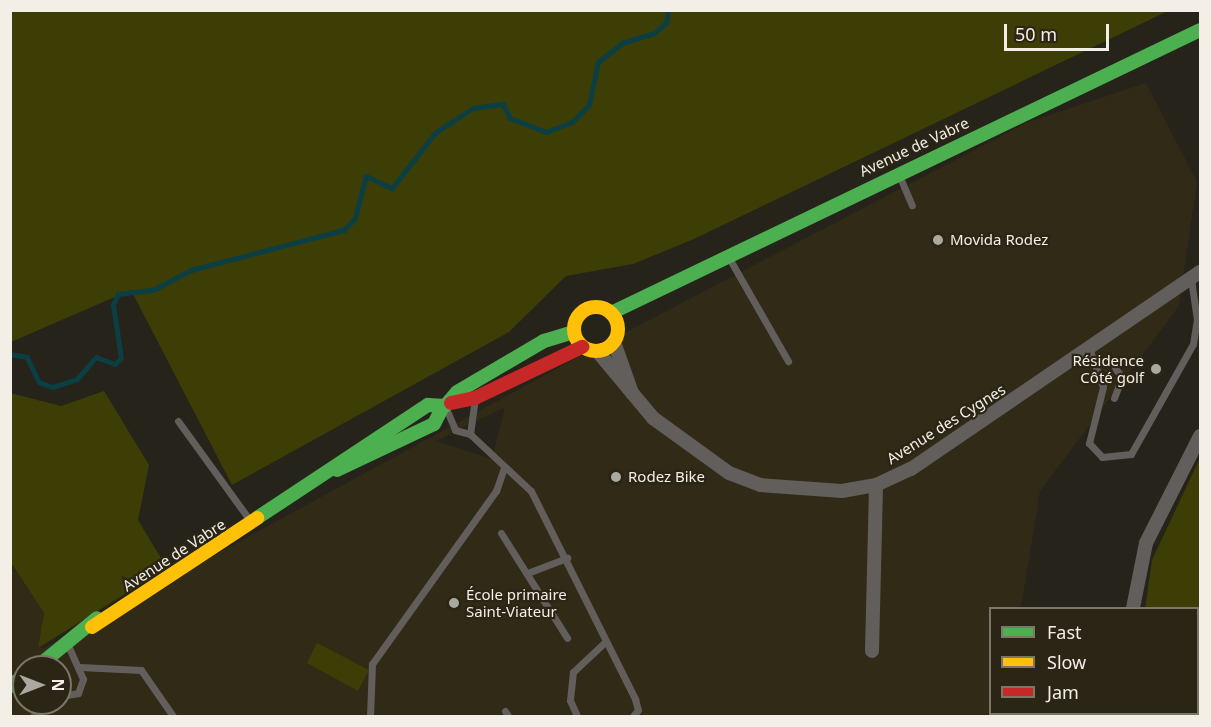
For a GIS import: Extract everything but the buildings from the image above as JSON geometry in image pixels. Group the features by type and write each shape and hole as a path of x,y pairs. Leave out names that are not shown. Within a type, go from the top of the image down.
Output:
{"main road":[{"name":"Avenue de Vabre","path":"611,313 644,300 727,254 1200,30"},
{"name":"Avenue de Vabre","path":"618,327 644,300"},
{"path":"589,308 611,313 618,327 614,342 598,352 582,347 573,332 577,317 589,308"},
{"name":"Avenue de Vabre","path":"55,655 92,627 94,620 114,613 252,524 276,518 289,500 335,470 343,472 434,424 458,392 544,341 573,332"},
{"path":"446,406 475,398 582,347"}],"street":[{"name":"Avenue des Cygnes","path":"598,352 632,393 680,442 729,473 760,485 813,492 876,485 954,441 1196,275"},
{"name":"Avenue des Cygnes","path":"614,342 632,393"},
{"path":"1133,607 1146,543 1200,436"},
{"path":"872,651 876,485"}],"lane":[{"path":"898,172 912,205"},
{"path":"727,254 788,361"},
{"path":"1193,344 1199,318 1196,275"},
{"path":"1089,348 1103,387 1089,443 1102,457 1116,457 1139,447 1193,344 1200,335"},
{"path":"1114,398 1122,377 1115,368"},
{"path":"470,434 475,398"},
{"path":"446,406 455,430 470,434 531,491 567,558 640,713 633,717"},
{"path":"178,421 252,524"},
{"path":"370,717 372,664 496,491 504,468"},
{"path":"501,533 530,572 567,638"},
{"path":"530,572 567,558"},
{"path":"574,716 570,692 573,672 606,641"},
{"path":"68,646 80,667 78,693 72,694"},
{"path":"80,667 141,670 172,717"}],"shaded area":[{"path":"11,10 1168,11 694,239 633,264 566,276 509,332 232,485 131,290 11,342"},
{"path":"1146,83 1197,182 1179,306 1040,491 1021,607 989,607 989,715 1004,716 11,716 10,563 44,613 38,648 44,648 567,363 1026,123","holes":["505,407 492,459 436,441"]},
{"path":"104,391 149,465 138,520 167,568 38,648 44,613 11,563 10,393 61,406"},
{"path":"1200,458 1200,711 1199,607 1145,607 1152,560"},
{"path":"317,643 369,670 358,691 307,663"}],"waterway":[{"path":"10,354 27,357 39,382 53,387 77,379 96,357 115,364 121,358 113,305 118,294 153,290 191,270 344,230 355,218 366,176 392,188 435,133 473,108 503,104 510,118 546,132 572,122 589,105 598,62 622,43 654,33 666,23 668,10"}],"traffic: fast":[{"path":"611,313 1200,30"},
{"path":"257,518 428,405 445,406 457,392 544,341 574,332"},
{"path":"337,470 434,424 442,408"},
{"path":"52,655 97,618"}],"traffic: slow":[{"path":"596,307 612,313 618,329 612,345 596,351 580,345 574,329 580,313 596,307"},
{"path":"92,627 257,518"}],"traffic: jam":[{"path":"451,403 475,398 582,347"}],"place":[{"name":"Movida Rodez","path":"938,240"},
{"name":"Résidence Côté golf","path":"1156,369"},
{"name":"Rodez Bike","path":"616,477"},
{"name":"École primaire Saint-Viateur","path":"454,603"}]}
